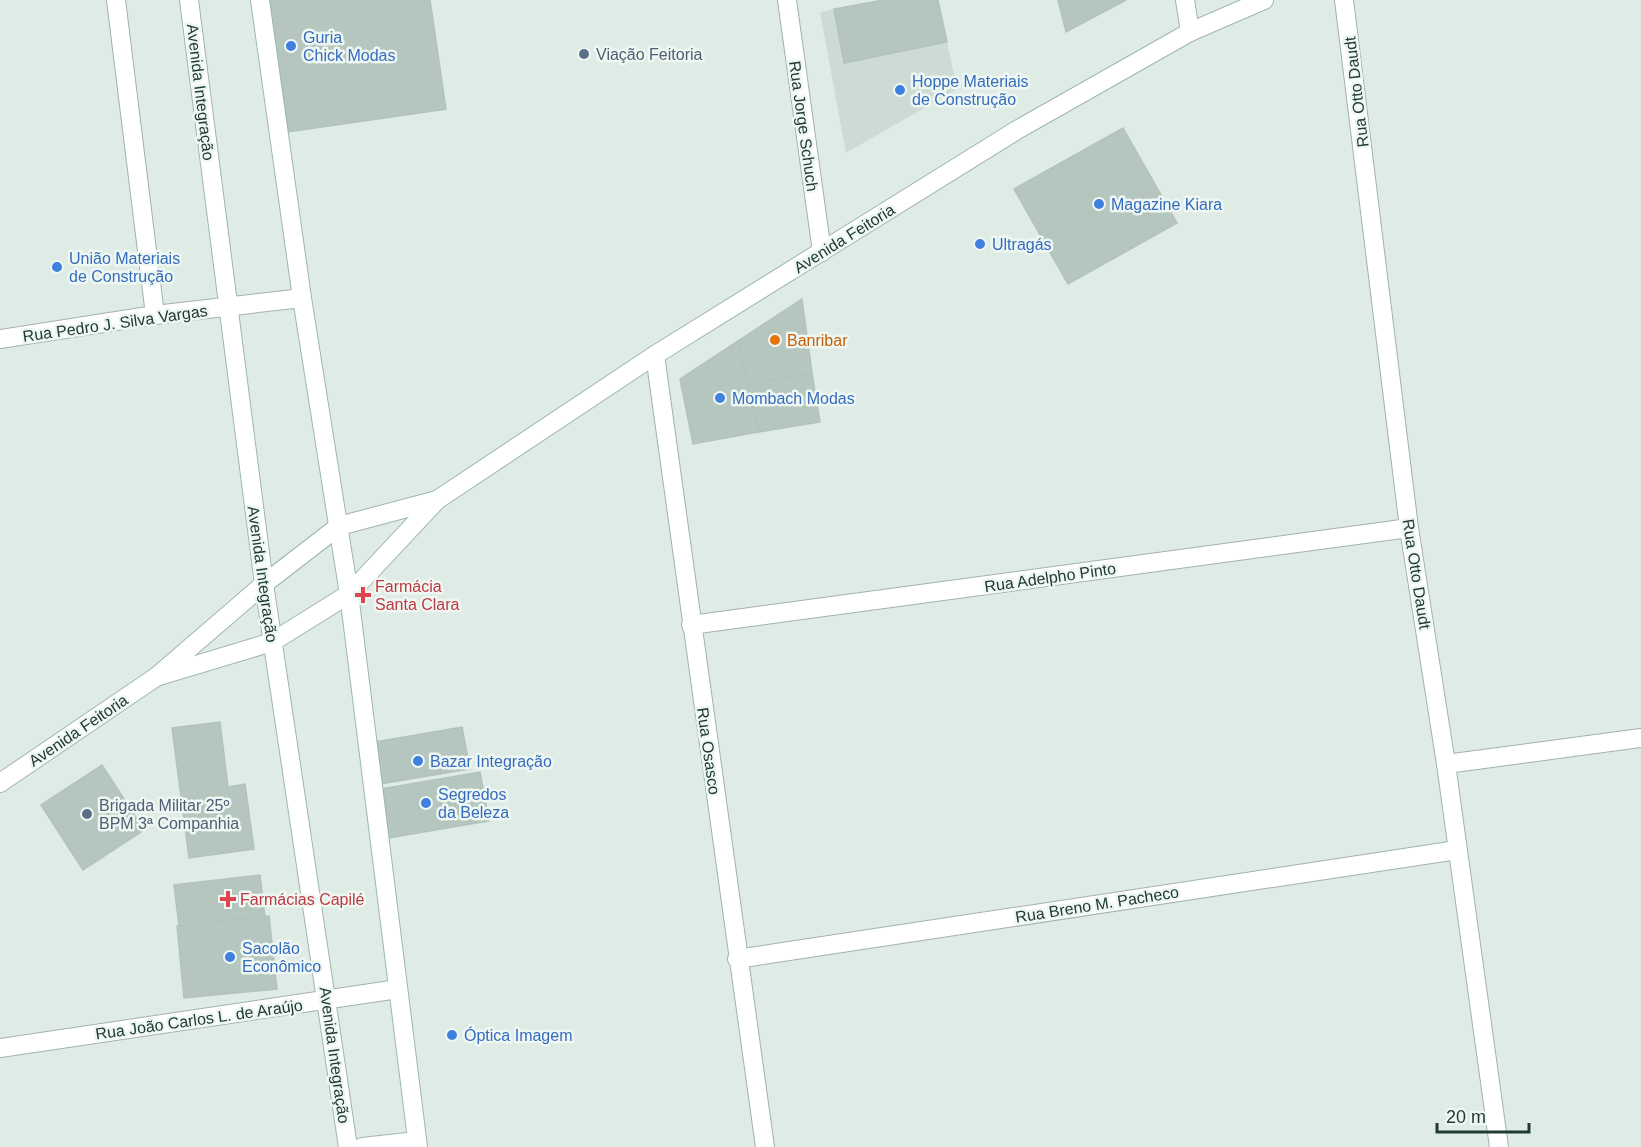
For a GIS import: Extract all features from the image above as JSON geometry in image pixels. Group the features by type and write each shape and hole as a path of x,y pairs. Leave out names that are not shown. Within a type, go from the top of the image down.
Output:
{"street":[{"path":"116,0 155,315"},
{"name":"Avenida Integração","path":"189,0 272,642 348,1147"},
{"path":"260,0 302,298 349,594 418,1144 362,1147"},
{"name":"Rua Jorge Schuch","path":"787,0 822,252"},
{"path":"1185,0 1190,32"},
{"name":"Avenida Feitoria","path":"156,677 272,642 349,594 437,500 655,356 1017,130 1190,32 1264,0"},
{"name":"Rua Otto Daudt","path":"1344,0 1409,528 1446,764 1499,1147"},
{"name":"Rua Pedro J. Silva Vargas","path":"0,339 155,315 302,298"},
{"name":"Rua Osasco","path":"655,356 737,959 765,1147"},
{"name":"Avenida Feitoria","path":"0,783 156,677 264,584 339,526 437,500"},
{"name":"Rua Adelpho Pinto","path":"691,625 1409,528"},
{"path":"1446,764 1641,738"},
{"name":"Rua Breno M. Pacheco","path":"737,959 1457,850"},
{"name":"Rua João Carlos L. de Araújo","path":"0,1048 398,989"}],"shaded area":[{"path":"883,0 938,0 957,89 846,153 820,12"}],"building":[{"path":"269,0 430,0 446,109 288,132"},
{"path":"883,0 938,0 947,42 844,63 834,9"},
{"path":"1058,0 1126,0 1066,32"},
{"path":"1123,128 1177,223 1068,284 1014,189"},
{"path":"802,299 812,373 748,385 738,341"},
{"path":"738,341 759,432 693,444 680,379"},
{"path":"812,373 820,422 759,432 748,385"},
{"path":"220,722 228,787 245,784 254,849 189,858 172,728"},
{"path":"462,727 470,769 381,784 374,742"},
{"path":"102,765 144,830 83,870 41,805"},
{"path":"480,772 489,821 389,838 380,789"},
{"path":"260,875 265,916 179,926 174,885"},
{"path":"269,916 277,989 184,998 177,926"}],"place":[{"name":"Guria Chick Modas","path":"291,46"},
{"name":"Viação Feitoria","path":"584,54"},
{"name":"Hoppe Materiais de Construção","path":"900,90"},
{"name":"Magazine Kiara","path":"1099,204"},
{"name":"Ultragás","path":"980,244"},
{"name":"União Materiais de Construção","path":"57,267"},
{"name":"Banribar","path":"775,340"},
{"name":"Mombach Modas","path":"720,398"},
{"name":"Farmácia Santa Clara","path":"363,595"},
{"name":"Bazar Integração","path":"418,761"},
{"name":"Segredos da Beleza","path":"426,803"},
{"name":"Brigada Militar 25º BPM 3ª Companhia","path":"87,814"},
{"name":"Farmácias Capilé","path":"228,899"},
{"name":"Sacolão Econômico","path":"230,957"},
{"name":"Óptica Imagem","path":"452,1035"}]}
